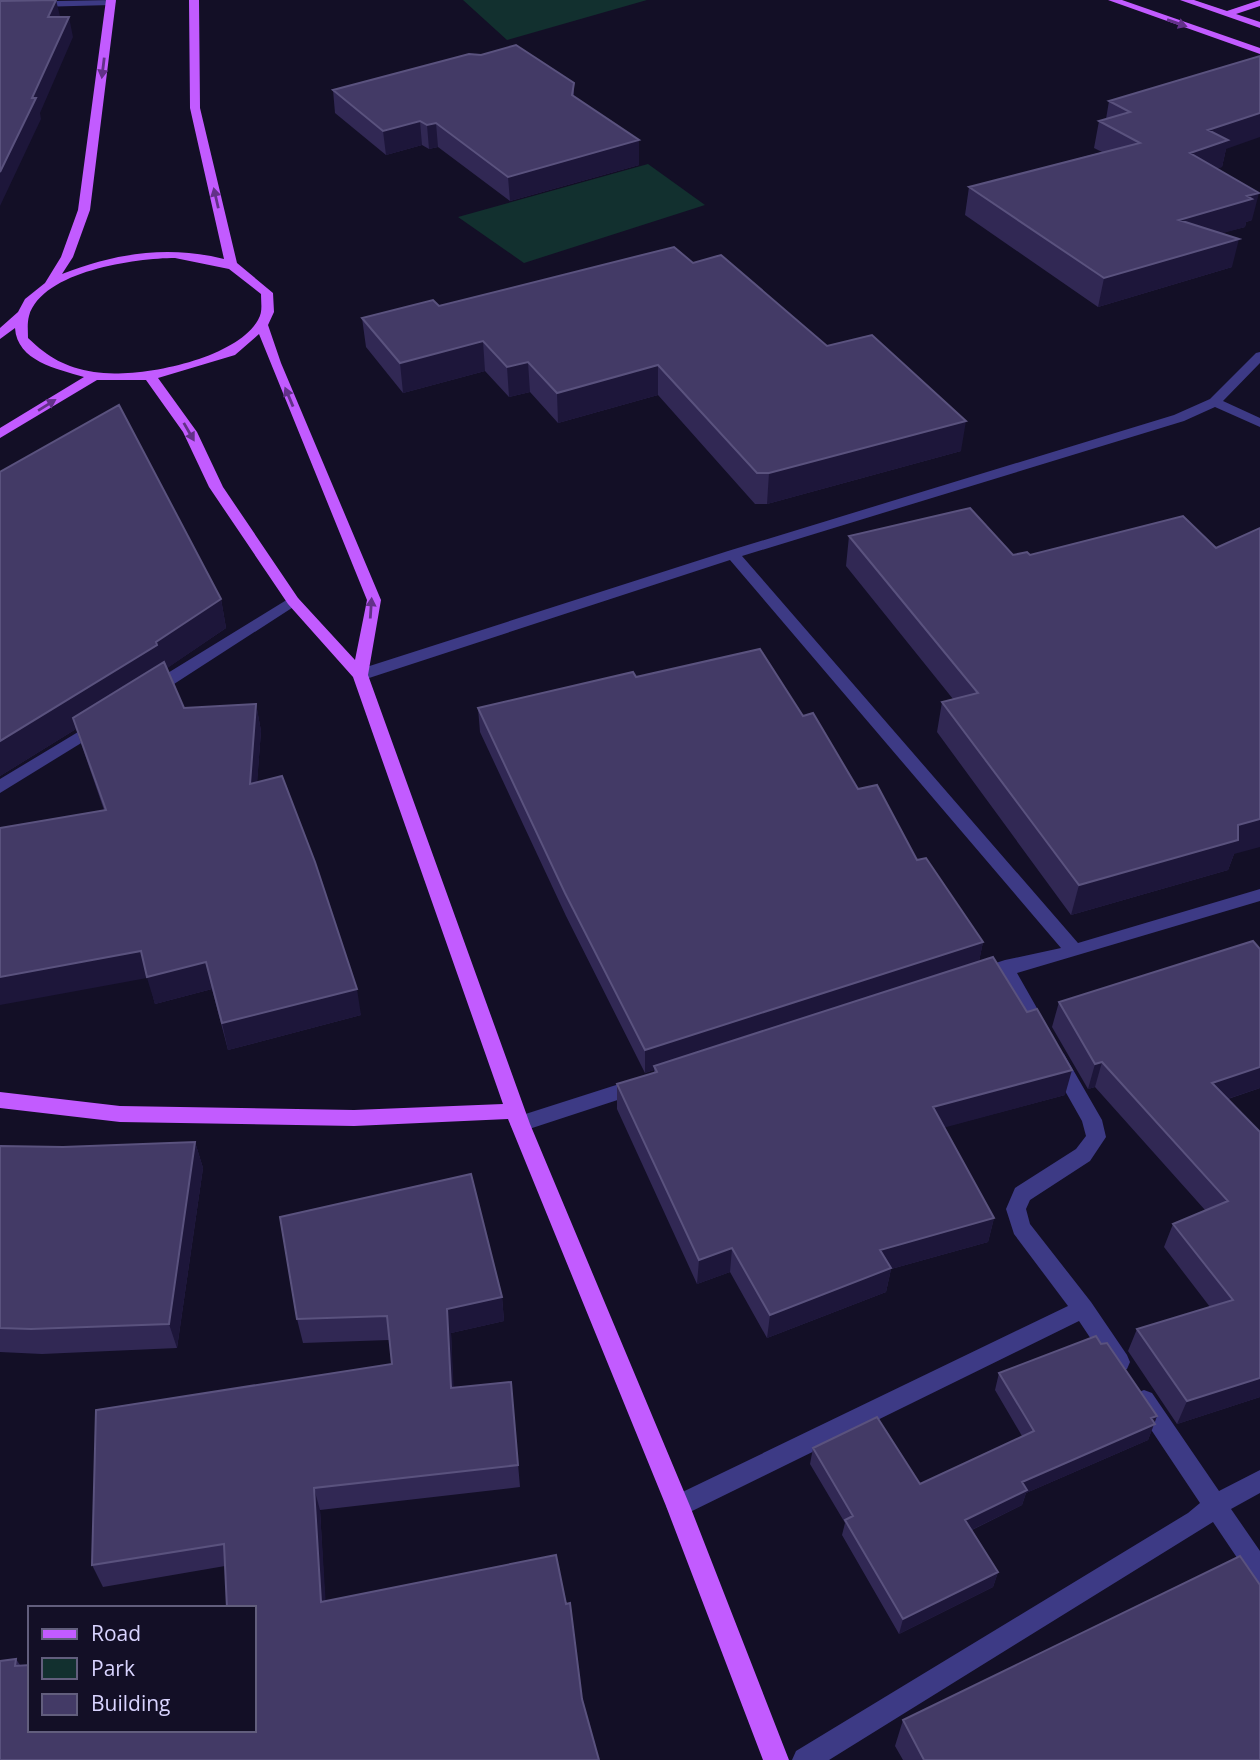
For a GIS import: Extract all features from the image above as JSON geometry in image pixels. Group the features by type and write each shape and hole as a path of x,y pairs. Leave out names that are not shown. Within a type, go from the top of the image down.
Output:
{"main road":[{"path":"194,0 195,108 231,264"},
{"path":"1113,0 1260,51"},
{"path":"1185,0 1260,25"},
{"path":"50,285 67,257 84,210 111,1"},
{"path":"1226,14 1260,3"},
{"path":"0,335 22,315 34,298 50,285 79,270 116,259 174,254 231,264 267,293 268,313 262,325 231,352 150,376 94,376 45,361 22,339 22,315"},
{"path":"262,325 275,363 374,600 360,675"},
{"path":"0,434 94,376"},
{"path":"150,376 190,432 216,487 293,601 360,675 518,1118 678,1506 776,1760"},
{"path":"0,1100 134,1114 518,1118"}],"street":[{"path":"0,5 111,1"},
{"path":"360,675 733,554 1179,418 1215,402 1260,356"},
{"path":"1215,402 1260,423"},
{"path":"733,554 1074,951"},
{"path":"141,698 293,601"},
{"path":"0,787 117,713"},
{"path":"965,980 1005,967 1257,902"},
{"path":"1005,967 1092,1120 1096,1137 1083,1155 1022,1194 1016,1209 1021,1228 1083,1309 1260,1572"},
{"path":"518,1118 651,1082"},
{"path":"678,1506 1083,1309"},
{"path":"805,1760 1185,1528 1215,1505 1260,1481"}],"green space":[{"path":"463,0 647,0 507,40"},
{"path":"648,164 705,205 524,263 458,217"}],"building":[{"path":"56,0 48,17 69,17 32,98 36,98 0,172 0,1"},
{"path":"516,45 574,83 572,95 639,140 508,177 436,123 427,125 420,121 383,131 333,90 469,54 481,55"},
{"path":"1260,56 1260,113 1208,130 1228,140 1190,153 1259,193 1247,196 1252,199 1179,220 1239,239 1104,278 969,187 1140,143 1099,121 1130,112 1109,101"},
{"path":"674,247 693,263 721,255 827,346 872,335 966,421 769,473 757,473 658,365 557,393 528,362 507,367 483,341 400,363 362,318 433,300 439,306"},
{"path":"119,405 221,599 156,642 157,645 0,741 0,472"},
{"path":"970,508 1013,555 1027,552 1030,555 1183,516 1216,548 1260,528 1260,819 1238,825 1238,840 1079,885 942,702 978,693 849,536"},
{"path":"760,649 803,716 813,713 858,789 877,785 917,860 926,858 983,942 645,1050 565,893 478,708 633,672 636,677"},
{"path":"164,662 184,708 256,704 250,784 282,776 315,862 357,989 222,1023 206,962 147,977 141,951 0,977 0,828 106,810 73,718"},
{"path":"1253,941 1260,949 1260,1067 1212,1083 1260,1132 1260,1378 1187,1401 1137,1329 1233,1300 1173,1224 1228,1201 1102,1062 1095,1064 1059,1002"},
{"path":"993,957 1027,1012 1037,1009 1072,1070 933,1107 994,1218 880,1250 891,1268 770,1315 732,1248 699,1260 617,1084 657,1072 654,1066"},
{"path":"195,1142 169,1324 0,1328 0,1146 63,1147"},
{"path":"471,1174 502,1297 447,1309 451,1388 511,1382 518,1465 314,1488 321,1602 556,1555 566,1604 570,1603 582,1699 599,1760 0,1760 0,1661 16,1659 15,1666 28,1665 28,1732 256,1732 256,1606 227,1606 224,1544 92,1565 96,1410 392,1364 387,1316 297,1319 280,1217"},
{"path":"1096,1336 1101,1344 1107,1343 1157,1416 1151,1418 1155,1424 1022,1482 1027,1490 965,1520 998,1572 903,1619 845,1520 853,1516 813,1448 877,1417 920,1484 1034,1431 999,1373"},
{"path":"1240,1556 1260,1585 1260,1760 924,1760 903,1720"}]}
